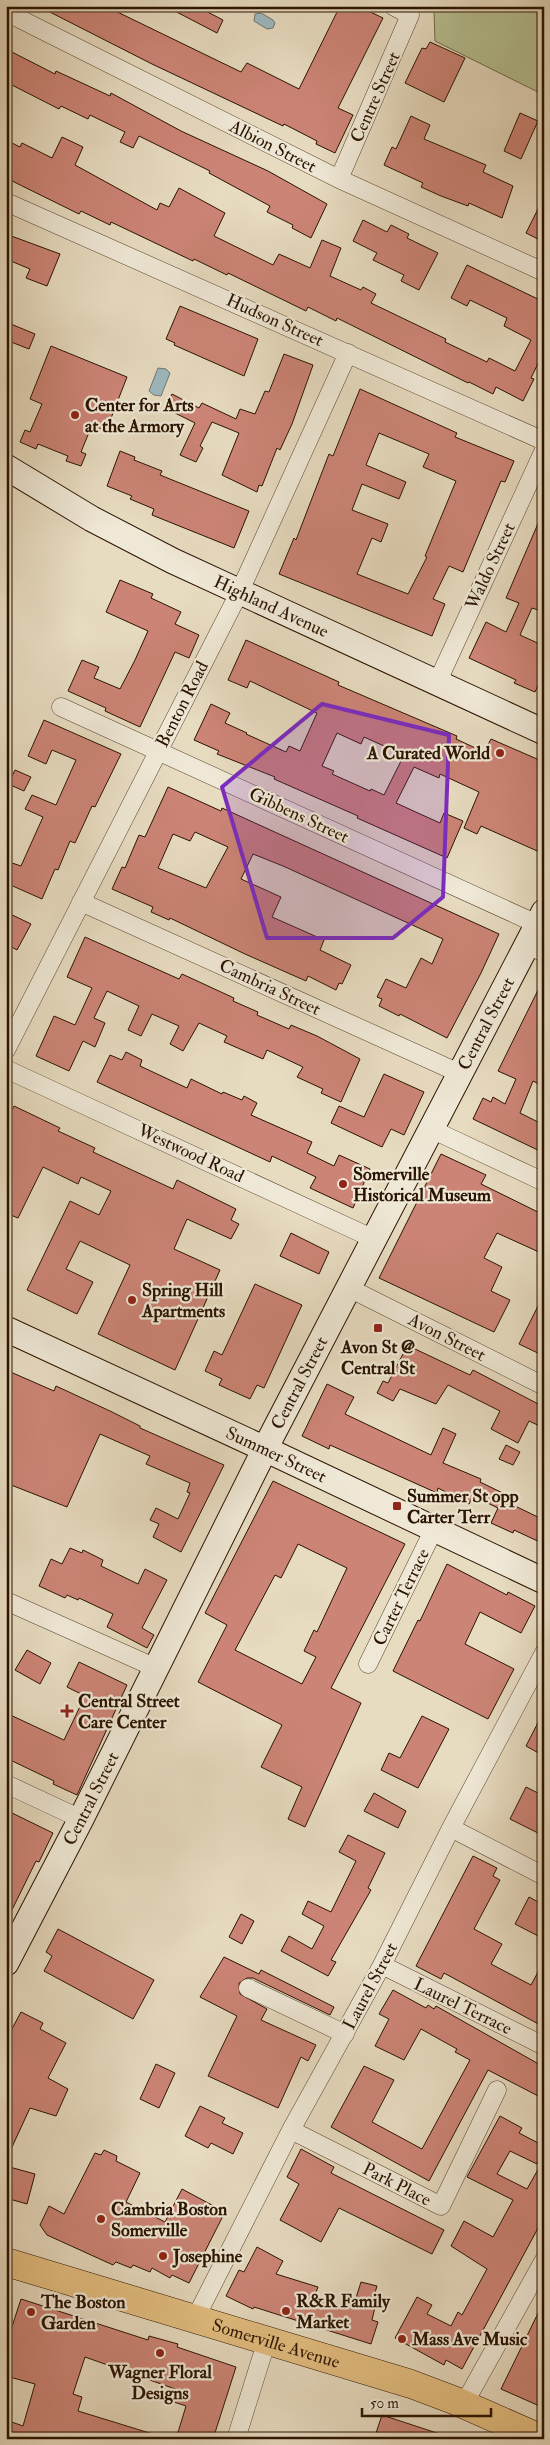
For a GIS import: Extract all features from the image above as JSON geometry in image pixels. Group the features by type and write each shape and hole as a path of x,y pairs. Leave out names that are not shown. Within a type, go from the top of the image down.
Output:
{"main road":[{"name":"Highland Avenue","path":"6,467 110,529 239,593 544,732"},
{"name":"Central Street","path":"6,1963 81,1819 266,1449 459,1073 538,933"},
{"name":"Summer Street","path":"6,1330 266,1449 544,1581"},
{"name":"Somerville Avenue","path":"7,2264 411,2384 464,2404 542,2439"}],"street":[{"name":"Centre Street","path":"339,180 410,15 393,6"},
{"name":"Albion Street","path":"6,12 339,180 544,272"},
{"name":"Hudson Street","path":"6,202 544,441"},
{"name":"Benton Road","path":"6,1050 239,593 348,353"},
{"name":"Waldo Street","path":"437,683 544,450"},
{"name":"Gibbens Street","path":"61,706 538,933"},
{"name":"Cambria Street","path":"81,902 459,1073"},
{"name":"Westwood Road","path":"6,1069 374,1239"},
{"path":"431,1129 544,1182"},
{"name":"Avon Street","path":"349,1288 544,1386"},
{"name":"Carter Terrace","path":"368,1664 434,1529"},
{"path":"6,1601 156,1668"},
{"name":"Laurel Street","path":"196,2319 291,2130 382,1965 451,1828 544,1653"},
{"path":"6,1784 81,1819"},
{"path":"451,1828 544,1876"},
{"name":"Laurel Terrace","path":"382,1965 544,2046"},
{"path":"248,1988 344,2034"},
{"name":"Park Place","path":"291,2130 441,2206 497,2090"},
{"path":"464,2404 544,2260"},
{"path":"236,2439 267,2340"}],"highlighted area":[{"path":"322,704 449,735 443,897 393,938 267,938 222,787"}],"green space":[{"path":"426,6 544,6 544,95 435,41 434,10"}],"water":[{"path":"261,13 273,20 275,23 273,28 267,29 254,21 255,14"},
{"path":"158,368 166,369 170,373 161,396 154,395 149,391"}],"building":[{"path":"38,6 105,6 241,72 247,63 299,89 340,6 358,6 383,18 338,108 353,115 335,153 316,144 317,141 284,124 283,126 152,64"},
{"path":"165,6 196,6 223,20 217,33"},
{"path":"430,42 465,58 444,102 405,83 422,48 426,49"},
{"path":"6,49 55,74 56,71 110,96 111,93 181,131 268,171 327,204 311,238 292,228 293,225 267,212 270,206 209,173 210,171 139,136 133,148 120,142 125,132 90,115 88,119 61,106 59,109 6,82"},
{"path":"520,113 538,121 521,159 504,151"},
{"path":"411,116 430,125 424,139 486,165 483,172 513,186 502,218 469,203 468,206 441,196 421,187 423,183 384,165 392,147 396,149"},
{"path":"62,137 83,147 75,165 157,210 160,203 169,207 179,188 225,213 214,236 273,265 279,254 310,268 322,240 341,248 330,276 361,290 363,287 376,294 371,303 446,339 445,342 487,362 489,358 515,371 531,340 504,326 507,318 470,300 467,306 451,298 467,265 544,302 544,351 531,378 534,379 523,401 496,387 493,394 337,318 336,321 308,307 306,311 228,273 227,275 194,259 193,261 111,222 110,225 81,211 79,214 6,178 6,140 20,147 22,143 52,158"},
{"path":"544,197 544,242 526,233"},
{"path":"363,220 387,232 391,225 409,234 407,238 438,253 419,290 401,281 404,275 373,260 377,253 353,241"},
{"path":"6,234 60,254 47,286 26,278 30,269 6,259"},
{"path":"180,306 258,339 244,376 174,345 175,343 166,339"},
{"path":"6,322 35,334 29,349 6,340"},
{"name":"Center for Arts at the Armory","path":"51,346 127,377 106,431 92,425 81,452 86,454 81,466 66,461 68,456 38,444 36,449 20,442 25,430 30,432 42,404 30,399"},
{"path":"284,354 313,365 292,424 280,450 277,448 262,486 259,485 257,492 222,475 239,433 212,422 200,446 203,448 196,462 180,455 195,423 165,408 172,394 199,408 202,403 236,419 240,409 255,414 265,391 269,392"},
{"path":"360,389 457,433 455,437 514,461 505,482 501,481 463,572 449,566 433,599 445,604 432,636 279,574 294,538 296,540 329,454 333,456","holes":["379,433 429,454 423,467 456,481 425,556 427,557 408,594 357,574 372,538 381,542 388,524 352,510 362,484 399,499 406,482 366,465"]},
{"path":"120,451 135,457 134,460 162,471 160,475 249,511 234,548 152,515 154,509 130,499 132,496 107,486"},
{"path":"543,512 544,596 538,610 532,608 520,635 544,646 544,673 535,692 514,683 516,680 469,658 486,622 506,632 519,603 506,598"},
{"path":"120,580 153,594 151,598 181,612 175,624 199,635 189,658 175,652 140,727 105,711 106,708 68,691 82,660 99,667 94,678 120,689 135,660 148,631 106,612"},
{"path":"246,640 339,682 338,685 457,736 456,739 484,752 491,739 544,762 544,854 481,826 477,834 464,828 479,792 440,774 439,778 414,767 396,803 440,823 444,813 463,821 447,858 274,779 275,777 217,754 219,751 194,740 211,704 230,713 225,723 286,752 289,746 300,751 317,713 250,681 247,688 228,680","holes":["337,733 361,744 364,737 404,755 384,795 371,789 370,791 332,774 334,771 322,766"]},
{"path":"44,720 121,754 95,807 92,806 75,843 70,841 58,870 55,869 42,899 6,883 6,876 12,863 21,866 43,817 25,809 32,795 56,805 76,760 52,750 46,764 28,756"},
{"path":"15,770 31,777 24,791 8,784"},
{"path":"168,787 221,811 222,808 499,934 447,1038 400,1014 399,1016 379,1006 382,999 377,997 386,979 406,988 421,958 432,964 443,939 253,854 241,879 281,897 272,917 324,940 320,950 351,965 342,984 339,983 336,990 308,976 306,981 170,918 169,920 151,912 153,907 112,889 122,867 125,868 139,835 145,837","holes":["195,832 228,847 206,888 158,868 173,834 190,841"]},
{"path":"6,912 31,924 17,950 6,944"},
{"path":"85,937 179,979 182,974 234,998 233,1001 258,1012 257,1015 289,1029 291,1025 317,1036 360,1059 341,1102 321,1093 323,1089 297,1077 303,1067 267,1050 263,1059 224,1042 227,1036 199,1023 183,1051 170,1044 179,1026 152,1014 141,1036 128,1030 139,1006 107,991 94,1018 105,1023 95,1047 83,1041 69,1071 36,1056 54,1016 75,1025 92,988 67,977"},
{"path":"544,978 544,1073 539,1084 533,1081 520,1113 544,1125 544,1153 473,1119 483,1098 491,1102 493,1097 505,1104 516,1079 498,1071"},
{"path":"126,1052 142,1060 140,1066 187,1088 191,1079 222,1094 223,1092 242,1100 244,1096 257,1103 251,1115 312,1142 307,1153 334,1166 339,1155 370,1169 353,1208 310,1188 316,1177 272,1156 270,1162 97,1082 110,1055 122,1060"},
{"path":"384,1074 424,1092 404,1135 391,1129 382,1147 331,1123 339,1106 364,1117"},
{"path":"14,1106 60,1128 58,1131 95,1148 93,1152 173,1189 177,1180 236,1209 231,1220 239,1224 231,1239 187,1219 174,1249 220,1270 175,1370 98,1334 130,1265 80,1241 66,1269 93,1282 77,1314 27,1290 70,1201 99,1215 111,1191 81,1177 78,1184 43,1167 18,1218 6,1213 6,1122"},
{"path":"441,1154 486,1175 481,1184 544,1215 544,1243 539,1252 497,1233 484,1258 502,1267 491,1291 510,1300 494,1332 379,1278"},
{"path":"291,1233 329,1252 319,1274 280,1256"},
{"path":"255,1284 302,1305 264,1388 257,1385 250,1399 219,1385 222,1379 205,1371 214,1351 222,1355"},
{"path":"544,1294 544,1356 519,1344"},
{"path":"413,1348 470,1375 473,1370 544,1407 544,1428 529,1421 518,1443 491,1429 500,1411 448,1385 436,1404 400,1389 393,1401 377,1393 383,1381 388,1383 405,1350 410,1353"},
{"path":"6,1370 54,1391 56,1386 140,1426 140,1428 224,1465 181,1552 153,1537 159,1524 150,1520 156,1508 178,1519 190,1493 187,1492 190,1483 146,1464 150,1456 100,1434 67,1507 6,1483"},
{"path":"327,1384 354,1397 345,1414 431,1455 443,1428 456,1434 443,1463 481,1479 480,1482 515,1499 513,1505 544,1520 544,1544 514,1530 513,1533 491,1523 498,1508 473,1496 469,1504 438,1488 437,1493 330,1445 329,1449 302,1436"},
{"path":"506,1445 520,1452 513,1465 499,1459"},
{"path":"273,1481 405,1544 331,1688 361,1703 305,1827 288,1819 302,1787 261,1767 282,1725 198,1682 227,1625 205,1613","holes":["298,1544 347,1568 317,1632 314,1630 304,1651 316,1657 302,1684 235,1650 275,1575 281,1578"]},
{"path":"70,1548 82,1553 83,1550 103,1560 101,1566 138,1584 145,1569 167,1580 142,1628 154,1635 147,1648 107,1627 113,1614 79,1598 78,1600 67,1595 65,1598 39,1586 51,1559 62,1564"},
{"path":"447,1564 507,1595 508,1592 535,1606 521,1633 480,1612 465,1644 514,1669 488,1719 393,1671 418,1620 420,1621"},
{"path":"27,1650 51,1663 40,1684 15,1670"},
{"name":"Central Street Care Center","path":"79,1662 127,1685 77,1795 53,1784 54,1781 6,1758 6,1713 64,1740 85,1696 67,1687"},
{"path":"544,1711 544,1756 526,1746"},
{"path":"422,1716 449,1729 418,1788 381,1770 389,1753 400,1758"},
{"path":"526,1787 544,1796 544,1825 540,1834 510,1819"},
{"path":"374,1793 406,1811 398,1828 364,1811"},
{"path":"12,1813 53,1833 39,1862 36,1861 6,1922 6,1825"},
{"path":"348,1835 385,1853 368,1888 371,1890 331,1960 336,1962 328,1976 281,1951 289,1936 312,1949 324,1926 302,1914 308,1901 331,1912 356,1861 339,1852"},
{"path":"473,1856 497,1868 493,1876 500,1880 474,1929 502,1944 491,1964 531,1985 544,1961 544,2027 444,1973 441,1979 416,1966"},
{"path":"529,1897 544,1905 544,1939 515,1924"},
{"path":"241,1914 254,1921 242,1944 229,1937"},
{"path":"58,1929 154,1980 133,2019 44,1971 52,1956 46,1952"},
{"path":"224,1957 259,1974 261,1970 334,2007 330,2015 253,1978 247,1978 239,1983 240,1994 267,2009 261,2020 316,2045 308,2061 301,2057 278,2108 208,2076 237,2016 200,1997"},
{"path":"393,1990 426,2008 428,2005 434,2009 436,2006 544,2067 544,2099 488,2070 429,2181 331,2127 364,2066 394,2080 372,2122 422,2149 470,2060 455,2052 457,2049 421,2029 404,2060 375,2046 389,2019 379,2014"},
{"path":"21,2012 43,2023 40,2029 66,2043 48,2078 68,2089 56,2116 30,2108 6,2160 6,2040"},
{"path":"156,2064 175,2073 159,2108 140,2099"},
{"path":"200,2106 225,2118 222,2123 243,2133 233,2154 211,2143 208,2148 185,2136"},
{"path":"500,2116 522,2128 519,2133 544,2146 537,2164 510,2151 497,2174 527,2189 544,2159 544,2217 462,2369 446,2360 444,2365 395,2338 417,2297 432,2305 427,2314 451,2326 458,2312 462,2315 487,2269 451,2246 464,2221 493,2237 513,2200 467,2177"},
{"path":"301,2149 334,2167 331,2173 444,2230 432,2254 339,2208 321,2242 280,2220 299,2184 287,2177"},
{"name":"Cambria Boston Somerville","path":"104,2150 117,2156 116,2161 140,2173 126,2202 165,2222 182,2189 225,2212 189,2283 172,2275 170,2278 152,2268 150,2272 133,2265 131,2268 116,2262 113,2265 47,2235 40,2225 49,2206 64,2214 95,2153 101,2155"},
{"path":"6,2166 35,2174 27,2204 6,2198"},
{"path":"257,2247 283,2261 276,2274 318,2287 314,2298 347,2308 350,2299 355,2301 361,2282 377,2286 371,2306 375,2307 372,2320 378,2322 371,2344 254,2307 253,2309 226,2296 239,2270 244,2272"},
{"path":"21,2299 148,2340 149,2336 178,2344 177,2347 236,2367 213,2439 176,2439 186,2406 174,2402 178,2390 85,2357 73,2394 82,2397 78,2411 156,2435 156,2439 6,2439 6,2420 23,2426 35,2384 6,2376 6,2345"},
{"path":"544,2301 544,2408 501,2389"},
{"path":"382,2415 446,2436 445,2439 374,2439"}],"place":[{"name":"Center for Arts at the Armory","path":"75,415"},
{"name":"A Curated World","path":"500,753"},
{"name":"Somerville Historical Museum","path":"343,1184"},
{"name":"Spring Hill Apartments","path":"132,1300"},
{"name":"Avon St @ Central St","path":"378,1328"},
{"name":"Summer St opp Carter Terr","path":"397,1506"},
{"name":"Central Street Care Center","path":"67,1711"},
{"name":"Cambria Boston Somerville","path":"101,2219"},
{"name":"Josephine","path":"163,2256"},
{"name":"R&R Family Market","path":"286,2311"},
{"name":"The Boston Garden","path":"31,2312"},
{"name":"Mass Ave Music","path":"402,2339"},
{"name":"Wagner Floral Designs","path":"160,2353"}]}
